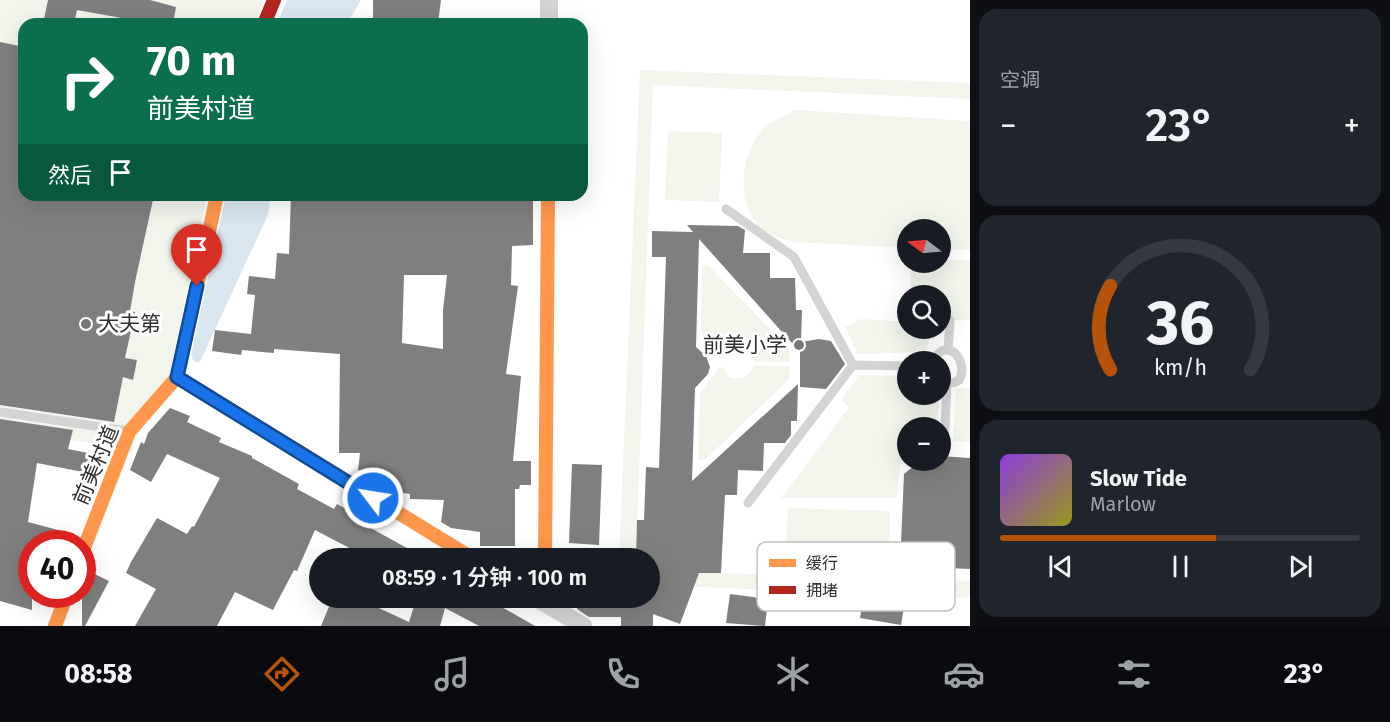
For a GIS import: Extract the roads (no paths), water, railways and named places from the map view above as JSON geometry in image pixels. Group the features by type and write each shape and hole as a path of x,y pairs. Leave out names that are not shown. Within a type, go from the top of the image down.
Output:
{"street":[{"path":"266,18 274,0"},
{"path":"549,0 549,18"},
{"name":"前美村道","path":"91,530 129,432 177,377 216,201"},
{"path":"545,548 548,201"},
{"path":"177,377 456,548"},
{"path":"55,626 62,608"},
{"path":"556,608 583,626"}],"lane":[{"path":"726,209 794,256 853,365"},
{"path":"948,350 949,339"},
{"path":"944,351 948,350 962,355 968,367 960,379 951,381"},
{"path":"853,365 897,366"},
{"path":"748,503 853,365"},
{"path":"0,412 129,432"}],"place":[{"name":"大夫第","path":"86,324"},
{"name":"前美小学","path":"799,345"}]}
